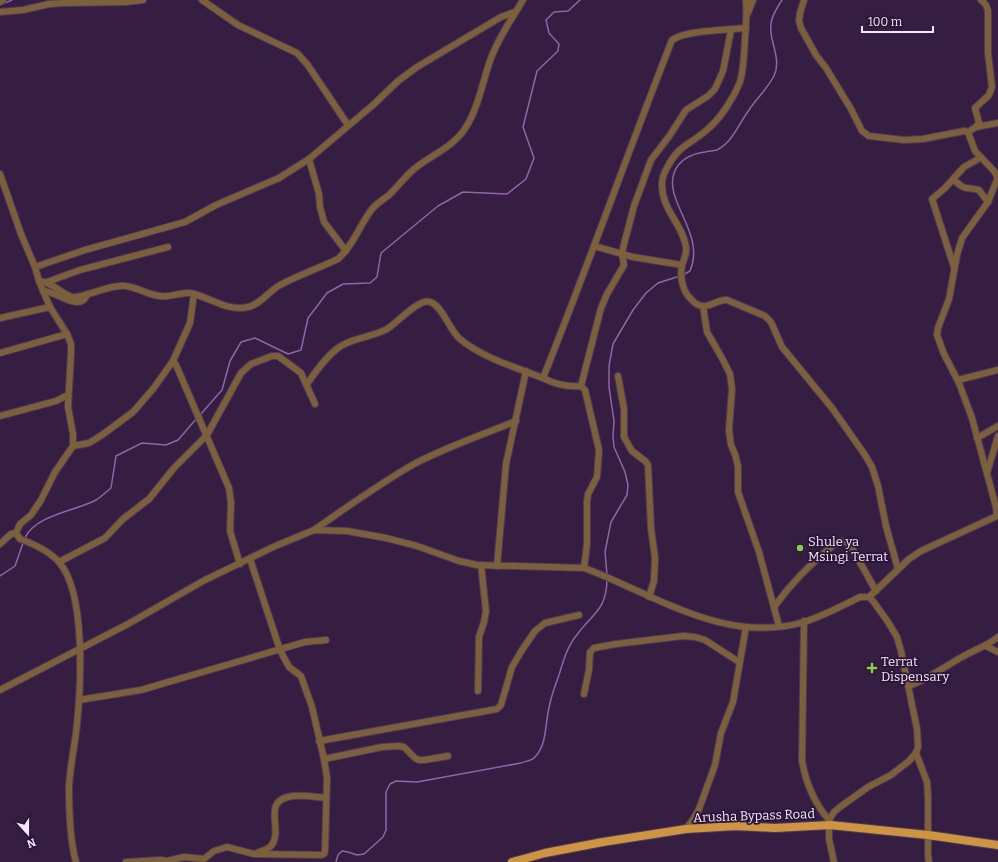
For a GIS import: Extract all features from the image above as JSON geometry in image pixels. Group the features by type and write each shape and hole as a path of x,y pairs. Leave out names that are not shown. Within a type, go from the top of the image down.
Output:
{"main road":[{"name":"Arusha Bypass Road","path":"512,862 544,853 603,842 686,829 736,826 774,828 829,823 928,835 998,846"}],"street":[{"path":"0,12 23,10 49,4 126,2 143,0"},
{"path":"202,0 238,25 297,53 307,64 348,125"},
{"path":"39,281 47,282 72,297 122,286 165,297 188,293 194,294 229,307 241,308 249,307 262,301 269,292 279,286 338,259 356,237 374,207 414,169 460,136 467,126 494,53 515,12 523,0"},
{"path":"746,0 747,15 744,62 740,82 733,95 711,126 702,134 681,147 674,155 663,177 663,192 666,206 680,229 687,248 686,256 682,265 682,275 686,293 696,304 703,306 722,300 727,300 765,316 771,322 782,347 832,408 865,455 872,468 878,486 886,526 898,569"},
{"path":"747,15 753,0"},
{"path":"804,0 799,21 801,28 816,55 851,109 862,131 869,136 904,140 923,139 964,131 968,132 976,127 998,123"},
{"path":"976,127 978,120 975,108 989,95 992,87 988,53 988,11 986,5 981,0"},
{"path":"35,268 85,250 185,222 216,205 279,178 309,159 416,67 501,17 515,12"},
{"path":"543,378 567,319 672,40 677,36 746,28"},
{"path":"584,568 587,544 588,494 597,477 599,450 584,390 581,386 601,308 607,294 624,265 622,254 634,206 650,160 670,135 686,110 708,96 715,89 723,71 731,30"},
{"path":"314,530 347,531 386,538 417,546 459,561 481,565 584,568 617,581 649,597 713,621 746,627 779,626 804,622 860,598 869,597 909,559 921,552 996,518 997,510 972,418 958,380 944,354 937,335 938,328 949,299 957,255 962,238 988,202 998,177 975,151 968,132"},
{"path":"954,270 931,201 933,197 946,188 964,167 980,158"},
{"path":"309,159 319,194 321,214 324,222 346,251"},
{"path":"0,174 43,291 50,307 67,334 71,344 72,353 68,407 73,446"},
{"path":"953,179 962,187 979,190 988,202"},
{"path":"594,246 622,254 682,265"},
{"path":"47,282 80,270 168,247"},
{"path":"43,291 51,291 68,300 79,302 84,300 88,294"},
{"path":"16,533 20,524 31,514 41,500 54,472 73,446 89,443 102,435 133,412 153,389 173,360 190,323 194,294"},
{"path":"307,384 342,345 386,329 415,307 426,301 436,305 453,332 476,351 543,378 551,383 569,387 581,386"},
{"path":"703,306 707,332 730,374 732,389 729,430 731,445 738,466 738,492 759,552 779,626"},
{"path":"0,318 50,307"},
{"path":"0,353 67,334"},
{"path":"59,562 105,538 123,519 149,499 174,468 207,435 241,373 252,364 272,356 278,356 301,373 315,404"},
{"path":"173,360 229,488 231,503 230,531 240,564"},
{"path":"958,380 998,370"},
{"path":"497,566 506,464 526,371"},
{"path":"618,376 624,409 624,437 632,451 648,465 650,528 655,558 654,581 649,597"},
{"path":"0,416 48,403 68,395"},
{"path":"0,690 128,624 203,581 273,547 314,530 367,493 414,464 516,421"},
{"path":"977,438 998,426"},
{"path":"987,473 998,436"},
{"path":"330,530 333,516"},
{"path":"16,533 20,539 39,546 59,562 72,587 79,627 79,700 69,787 73,849 76,862"},
{"path":"0,544 11,534 16,533"},
{"path":"774,607 807,566 840,540 848,543 852,548 876,591"},
{"path":"126,862 161,860 168,862 184,857 204,859 214,851 227,847 254,854 324,854 327,778 312,707 301,676 289,667 280,650 250,559"},
{"path":"478,691 479,637 486,611 481,565"},
{"path":"869,597 883,614 897,637 904,662 918,739 916,753 927,782 930,862"},
{"path":"319,741 497,709 501,705 512,667 535,631 545,623 579,615"},
{"path":"804,622 802,761 803,769 813,796 829,823 831,851 834,862"},
{"path":"686,829 699,809 713,772 721,732 733,702 746,627"},
{"path":"584,694 589,670 590,652 594,648 675,637 695,637 705,640 739,662"},
{"path":"909,686 925,680 961,658 986,646 998,637"},
{"path":"79,700 141,690 305,642 326,640"},
{"path":"986,646 998,652"},
{"path":"324,759 382,747 399,746 404,746 415,758 419,760 448,756"},
{"path":"829,823 834,812 840,806 868,787 891,775 909,761 916,753"},
{"path":"254,854 268,848 273,844 276,832 275,809 280,801 289,797 298,796 326,798"}],"waterway":[{"path":"2,4 12,0"},
{"path":"200,415 222,390 230,361 241,342 255,338 288,354 301,350 308,318 327,293 343,284 370,283 377,277 381,253 438,206 463,192 507,194 526,179 534,158 523,127 537,71 558,51 559,44 549,33 546,20 554,12 568,11 580,0"},
{"path":"683,275 690,271 693,257 693,244 672,184 674,173 679,164 686,158 695,154 717,150 723,147 732,137 745,115 771,81 774,76 777,62 771,26 774,14 782,0"},
{"path":"607,575 605,552 611,522 627,495 628,485 625,472 614,447 614,421 609,387 609,366 613,344 633,310 646,293 658,283 680,276"},
{"path":"25,538 30,530 38,524 57,514 88,504 102,496 111,488 116,456 142,443 166,445 178,440 197,418"},
{"path":"0,576 15,566 23,543"},
{"path":"336,862 338,855 342,851 357,855 364,854 383,837 386,830 386,792 390,784 396,781 417,782 521,763 535,757 542,747 551,699 570,645 582,628 598,611 604,598 607,578"}],"place":[{"name":"Shule ya Msingi Terrat","path":"800,548"},
{"name":"Terrat Dispensary","path":"872,668"}]}
